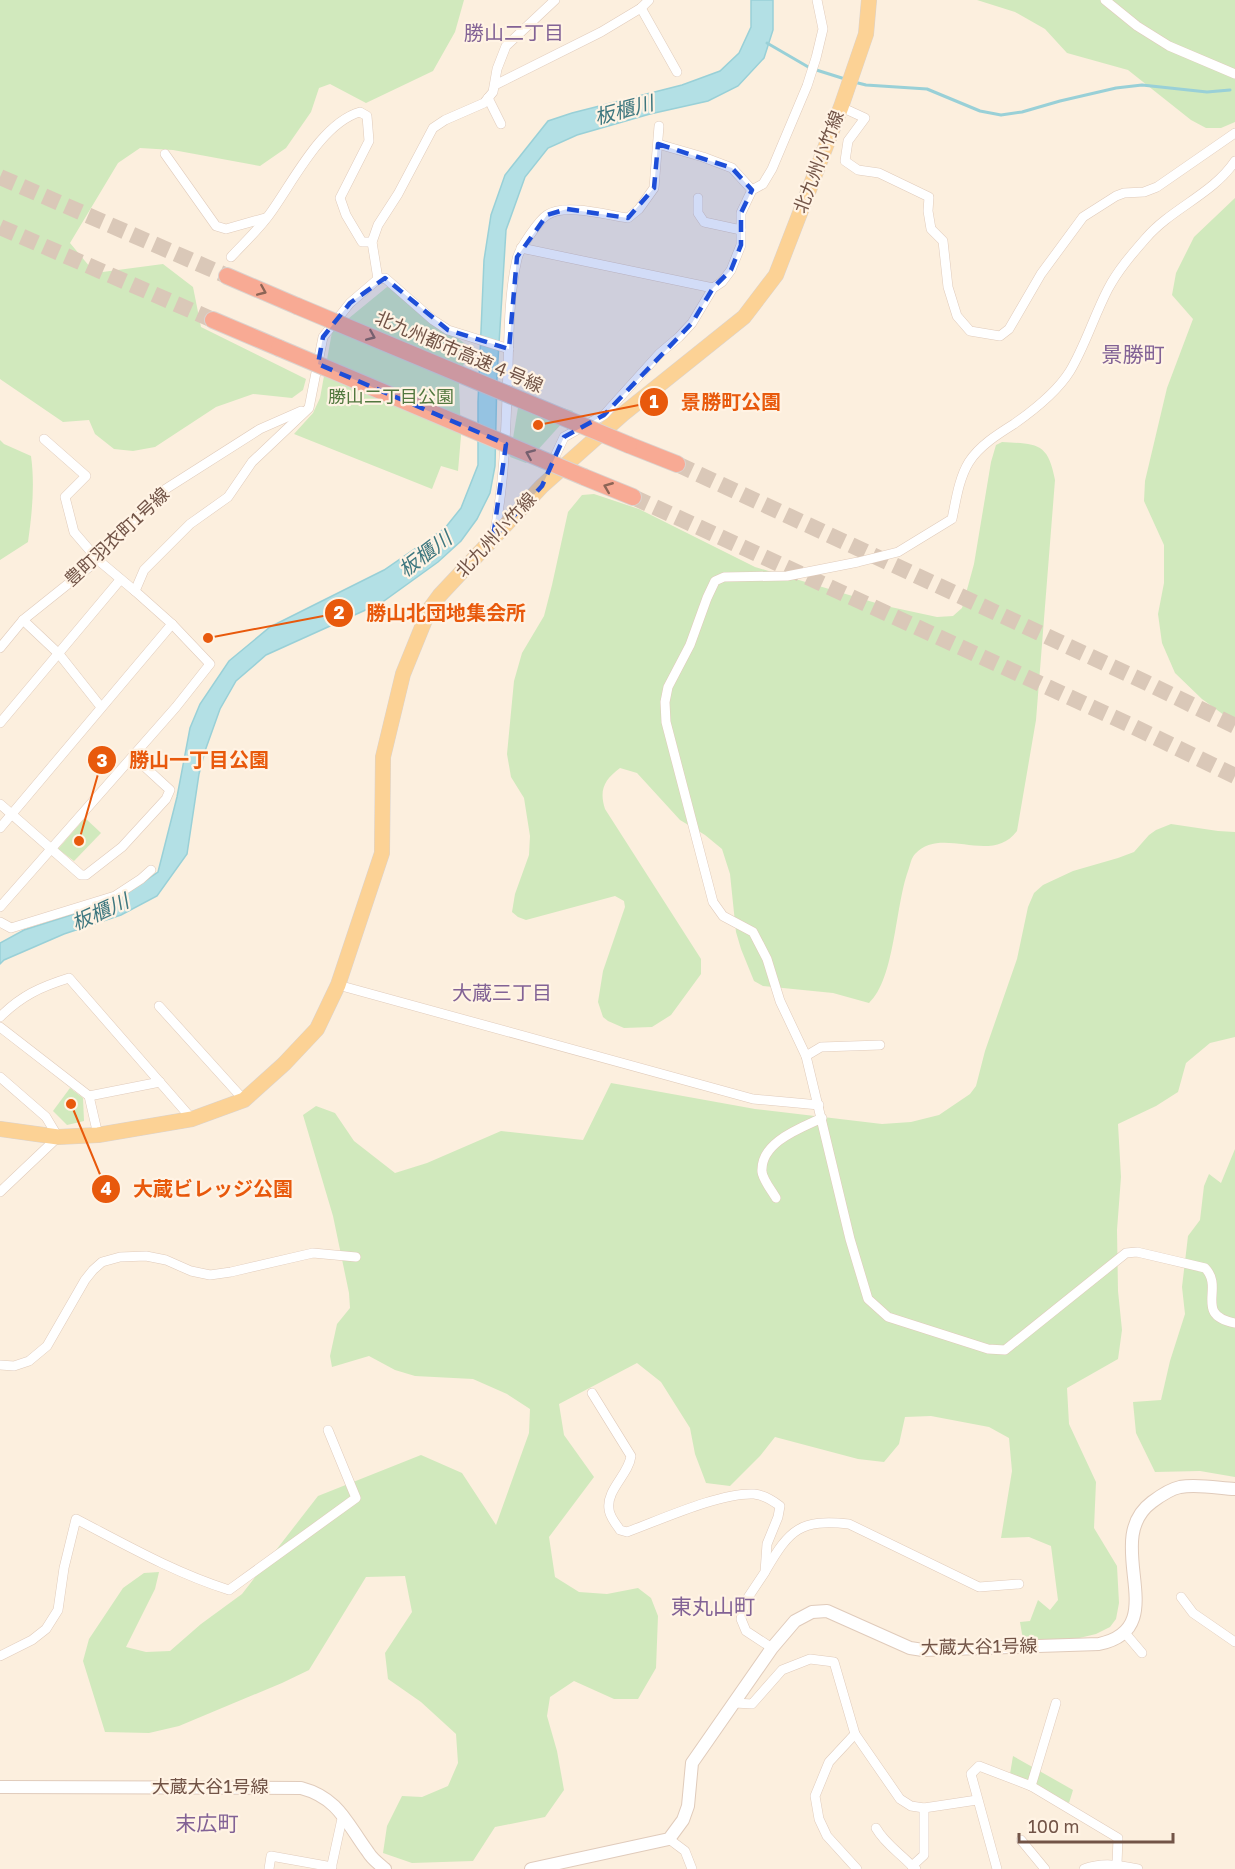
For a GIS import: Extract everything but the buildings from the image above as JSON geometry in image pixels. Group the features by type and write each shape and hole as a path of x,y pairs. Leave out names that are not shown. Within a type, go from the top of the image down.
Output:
{"highway":[{"name":"北九州都市高速４号線","path":"227,276 677,464"},
{"path":"213,320 633,497"}],"main road":[{"name":"北九州小竹線","path":"0,1129 58,1137 98,1135 192,1119 244,1100 284,1064 317,1029 338,985 382,853 383,757 403,674 429,610 542,486 624,414 744,317 776,274 841,107 866,34 869,0"}],"street":[{"path":"378,279 372,242 378,225 398,194 433,128 445,120 484,103 495,85 497,69 506,46 555,0"},
{"path":"495,85 601,32 650,0"},
{"path":"542,486 564,437 604,415 659,354 692,323 713,288 722,282 731,270 741,245 741,213 752,190 763,184 772,169 807,86 823,29 817,0"},
{"path":"1105,0 1137,26 1169,45 1235,74"},
{"path":"641,8 677,72"},
{"path":"488,98 501,124"},
{"path":"841,107 865,118 849,141 845,160 858,170 879,173 929,197 928,211 931,229 943,241 948,287 957,316 970,331 999,336 1009,329 1041,274 1083,218 1116,196 1124,193 1144,192 1157,187 1235,133"},
{"path":"231,257 267,217 326,134 348,116 360,112 367,116 369,141 340,198 346,215 362,242 372,242"},
{"path":"494,538 501,502 506,447 506,348 517,257 521,248 547,215 567,209 628,218 639,209 654,188 659,126"},
{"path":"658,144 732,168 752,190"},
{"path":"165,154 216,226 226,229 267,217"},
{"path":"1235,161 1226,175 1165,220 1124,264 1109,288 1070,371 1056,389 1016,423 1000,432 969,461 960,483 952,519 898,552 787,576 724,577 715,581 690,645 668,687 665,702 666,722 713,902 723,916 753,932 767,959 780,1001 807,1056 850,1239 868,1299 888,1317 988,1349 1005,1350 1126,1253 1137,1252 1205,1268 1210,1273 1212,1282 1212,1310 1216,1317 1235,1323"},
{"path":"699,198 698,213 704,222 741,230"},
{"path":"521,248 713,288"},
{"path":"135,591 144,570 190,524 228,497 252,462 309,408 323,337 350,303 378,279 385,278 433,320 448,330 506,348"},
{"name":"豊町羽衣町1号線","path":"0,648 23,620 98,560 161,492 260,429 309,408"},
{"path":"0,907 176,707 210,664 172,624 98,560 75,532 66,497 86,476 44,438"},
{"path":"0,723 120,580"},
{"path":"23,620 59,654 102,707"},
{"path":"0,828 172,624"},
{"path":"0,804 81,875 86,875 122,847 166,799 170,790 133,756"},
{"path":"0,922 11,928 115,896 151,870"},
{"path":"0,1017 17,1000 45,985 69,978 192,1119"},
{"path":"338,985 753,1099 819,1105"},
{"path":"159,1006 244,1100"},
{"path":"0,1027 89,1096 98,1135"},
{"path":"807,1056 821,1047 880,1045"},
{"path":"0,1077 46,1118 58,1137 0,1192"},
{"path":"89,1096 160,1082"},
{"path":"776,1198 762,1174 765,1158 781,1137 822,1118"},
{"path":"0,1365 22,1364 46,1347 93,1270 102,1262 120,1257 147,1256 210,1275 313,1253 356,1257"},
{"path":"592,1392 631,1455 630,1464 609,1500 609,1511 620,1530 627,1532 722,1498 756,1494 780,1506 767,1544 765,1572"},
{"path":"0,1656 32,1640 46,1629 58,1610 64,1568 76,1519 207,1584 229,1590 356,1498 328,1430"},
{"path":"1143,1653 1125,1634 1132,1624 1136,1609 1131,1537 1136,1519 1146,1506 1160,1495 1179,1487 1235,1489"},
{"path":"772,1648 746,1631 741,1619 744,1602 782,1542 804,1525 829,1522 849,1524 980,1587 1020,1584"},
{"path":"1181,1597 1193,1613 1235,1641"},
{"name":"大蔵大谷1号線","path":"669,1839 683,1820 688,1806 692,1763 772,1648 795,1621 812,1612 827,1611 910,1648 934,1651 1099,1644 1112,1641 1125,1634"},
{"path":"735,1703 752,1704 782,1670 810,1659 834,1662 855,1734 900,1799 911,1806 924,1808 977,1800"},
{"path":"1031,1786 1056,1703"},
{"path":"855,1734 829,1762 815,1796 819,1819 827,1836 857,1869"},
{"path":"997,1869 971,1774 979,1766 1031,1786 1118,1838 1117,1864"},
{"name":"大蔵大谷1号線","path":"0,1787 301,1788 315,1792 343,1814 369,1855 385,1869"},
{"path":"876,1828 883,1841 914,1867 924,1855 924,1808"},
{"path":"269,1869 271,1856 332,1868 343,1814"},
{"path":"531,1869 669,1839 685,1851 692,1869"},
{"path":"1021,1840 1045,1869"},
{"path":"1084,1869 1094,1865 1117,1864 1138,1869"}],"highlighted area":[{"path":"658,144 732,168 752,190 741,213 741,245 731,270 713,288 692,323 604,415 564,437 542,486 493,538 506,444 318,364 323,337 350,303 385,278 448,330 509,349 517,257 547,215 567,209 628,218 654,188"}],"green space":[{"path":"0,0 464,0 455,32 433,71 366,103 330,84 319,88 311,112 286,148 260,166 173,150 140,148 118,163 70,243 95,273 163,264 193,287 201,327 306,379 303,390 292,398 253,394 216,407 155,447 133,451 114,449 95,434 89,420 63,422 0,379"},
{"path":"977,0 1235,0 1235,122 1221,128 1206,128 1191,120 1128,70 1067,53 1045,29 1015,12"},
{"path":"1235,198 1235,723 1202,699 1175,673 1162,643 1158,614 1164,583 1164,545 1144,501 1145,481 1167,388 1193,319 1172,295 1176,273 1194,237"},
{"name":"勝山二丁目公園","path":"387,287 468,346 459,384 461,436 458,471 441,466 432,489 294,434 313,413 320,398 332,332"},
{"path":"520,395 573,411 526,463 510,457"},
{"path":"0,440 31,456 33,488 28,542 0,560"},
{"path":"1002,442 1024,443 1039,448 1049,458 1055,480 1036,720 1017,831 1006,841 994,845 939,843 926,846 915,854 904,886 884,977 878,992 869,1003 833,993 763,986 754,981 736,932 730,874 722,849 705,835 680,820 637,773 620,768 604,786 605,809 701,959 701,974 671,1015 652,1027 624,1028 608,1021 603,1017 598,1002 603,971 625,907 624,901 615,896 526,920 512,912 515,894 529,855 530,836 524,798 511,777 507,754 514,681 522,653 544,616 568,512 582,495 594,494 639,509 755,567 886,606 937,617 953,616 962,608 974,564 991,462 996,445"},
{"path":"85,818 101,833 74,861 58,849"},
{"path":"1171,824 1235,832 1235,1037 1210,1043 1186,1063 1178,1092 1156,1106 1118,1124 1121,1177 1117,1230 1118,1291 1122,1330 1118,1359 1067,1388 1069,1424 1096,1482 1094,1528 1117,1566 1119,1603 1116,1619 1110,1627 1096,1634 1071,1640 1023,1640 1020,1622 1030,1621 1038,1600 1050,1610 1058,1600 1051,1546 1029,1537 1001,1538 1012,1471 1009,1438 989,1427 931,1416 905,1417 899,1444 884,1462 858,1459 775,1437 760,1456 730,1486 706,1483 695,1454 690,1428 661,1382 637,1363 559,1404 564,1435 594,1477 549,1537 555,1577 579,1592 607,1594 638,1588 651,1598 658,1616 656,1668 638,1699 614,1699 574,1681 550,1697 547,1716 557,1751 564,1790 545,1817 495,1827 473,1861 412,1863 383,1853 387,1826 402,1796 422,1797 448,1786 458,1763 456,1734 421,1702 388,1679 385,1653 412,1612 405,1576 366,1577 309,1670 179,1726 149,1733 105,1732 83,1661 89,1639 123,1588 144,1573 159,1572 155,1589 126,1647 146,1652 170,1651 201,1624 242,1594 318,1496 421,1455 462,1473 496,1525 529,1433 530,1409 507,1394 473,1379 415,1376 395,1370 369,1356 332,1367 330,1356 337,1324 350,1308 349,1293 333,1216 303,1115 316,1106 335,1113 354,1141 395,1173 427,1163 501,1131 583,1140 611,1083 755,1109 882,1124 911,1122 939,1115 970,1094 976,1086 985,1051 1017,959 1028,907 1034,893 1043,885 1073,871 1134,852 1149,835"},
{"path":"70,1088 83,1098 84,1121 67,1125 53,1111"},
{"path":"1235,1149 1235,1477 1200,1471 1155,1472 1136,1433 1133,1402 1161,1400 1170,1361 1185,1314 1182,1287 1188,1236 1200,1220 1204,1186 1209,1174 1221,1183"},
{"path":"1013,1756 1073,1790 1069,1803 1010,1774"}],"water":[{"name":"板櫃川","path":"751,0 773,0 773,30 764,58 738,86 708,101 650,114 577,135 548,148 525,177 506,230 497,376 495,466 490,493 477,519 461,541 438,562 381,603 266,655 236,681 220,709 205,751 199,774 187,854 157,896 121,915 64,934 4,960 0,964 0,943 24,930 115,901 158,872 177,797 190,728 200,704 229,661 270,627 384,570 445,528 461,508 478,465 478,402 484,260 491,215 505,175 548,121 682,85 720,71 739,53 751,27"}],"waterway":[{"path":"767,43 810,68 845,79"},
{"path":"854,82 866,85 927,89 980,111 1001,115 1022,112 1116,88 1142,85 1207,92 1230,90"}],"tunnel":[{"path":"0,177 227,276"},
{"path":"0,227 213,320"},
{"path":"677,464 1235,726"},
{"path":"633,497 1128,724 1235,776"}],"place":[{"name":"景勝町公園","path":"538,425"},
{"name":"勝山北団地集会所","path":"208,638"},
{"name":"勝山一丁目公園","path":"79,841"},
{"name":"大蔵ビレッジ公園","path":"71,1104"}],"district":[{"name":"勝山二丁目","path":"514,33"},
{"name":"景勝町","path":"1133,355"},
{"name":"大蔵三丁目","path":"502,993"},
{"name":"東丸山町","path":"713,1607"},
{"name":"末広町","path":"207,1824"}]}
